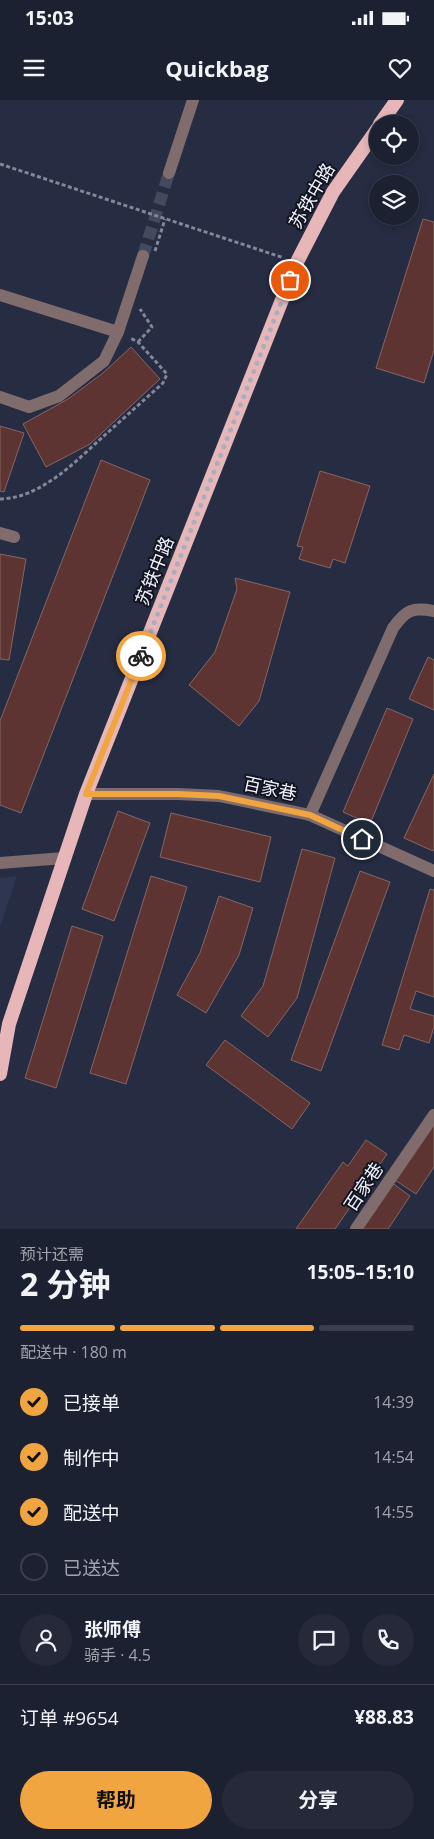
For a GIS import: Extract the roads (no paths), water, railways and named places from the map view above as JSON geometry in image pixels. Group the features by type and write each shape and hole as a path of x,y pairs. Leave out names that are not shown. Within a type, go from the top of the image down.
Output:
{"highway":[{"path":"386,115 397,100"},
{"name":"苏铁中路","path":"0,1074 9,1024 86,794 297,262 332,192 369,141"}],"street":[{"path":"169,174 193,100"},
{"path":"0,397 29,407 59,396 104,361 118,332 143,256"},
{"path":"0,295 118,332"},
{"path":"0,533 14,537"},
{"path":"310,815 393,628 404,614 418,608 434,610"},
{"name":"百家巷","path":"86,794 219,796 310,815 434,871"},
{"path":"0,864 64,858"},
{"name":"百家巷","path":"356,1229 434,1116"}],"tunnel":[{"path":"143,256 169,173"}]}
